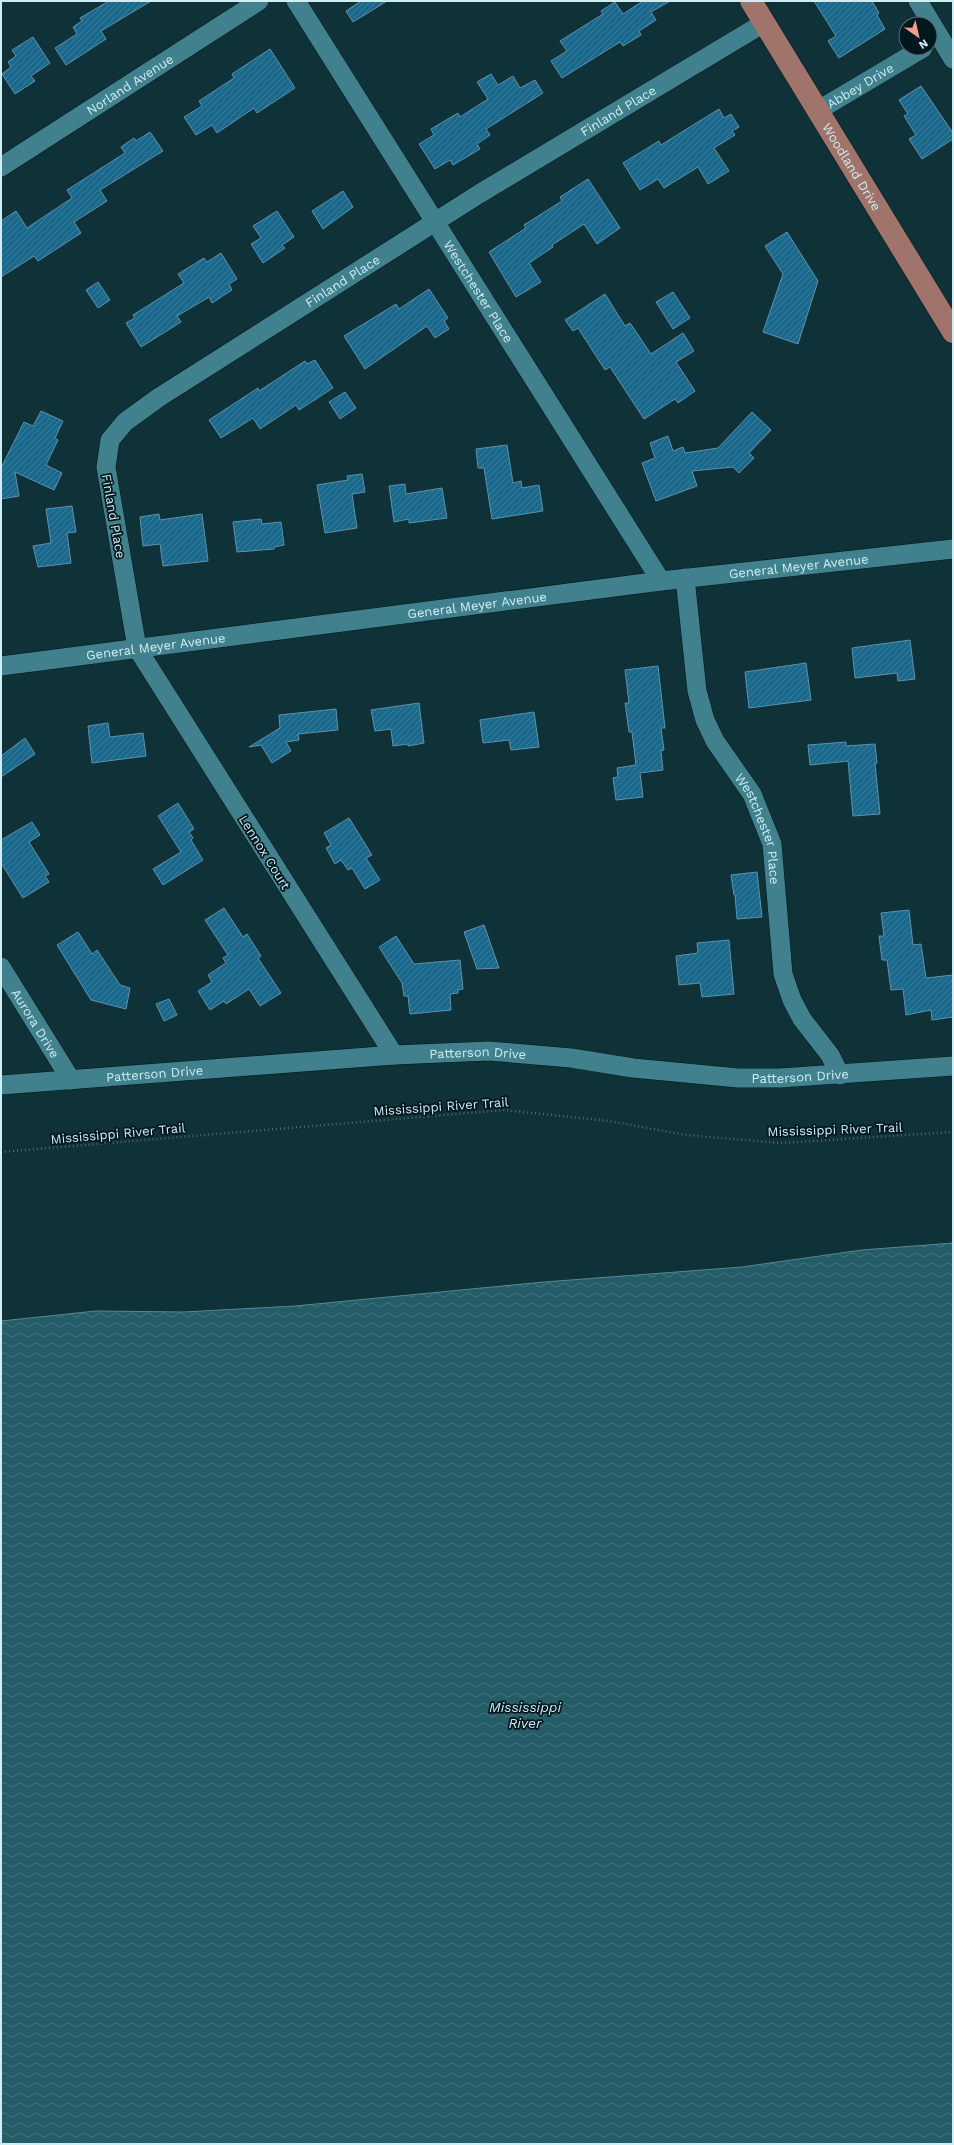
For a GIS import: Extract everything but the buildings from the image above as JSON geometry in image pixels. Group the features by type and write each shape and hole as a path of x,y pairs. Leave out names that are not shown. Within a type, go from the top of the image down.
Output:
{"main road":[{"name":"Woodland Drive","path":"750,1 953,332"}],"street":[{"name":"Norland Avenue","path":"1,167 259,1"},
{"name":"Westchester Place","path":"296,1 661,581"},
{"path":"918,1 953,60"},
{"name":"Finland Place","path":"137,648 106,467 110,440 125,422 158,398 436,223 479,194 764,23"},
{"name":"Abbey Drive","path":"817,111 910,56"},
{"name":"General Meyer Avenue","path":"1,666 685,578 953,549"},
{"name":"Westchester Place","path":"685,578 697,691 705,720 715,741 752,794 772,844 783,974 792,1000 802,1019 827,1050 840,1075"},
{"name":"Lennox Court","path":"137,648 394,1055"},
{"name":"Aurora Drive","path":"1,967 71,1080"},
{"name":"Patterson Drive","path":"1,1085 394,1055 489,1051 571,1058 634,1068 738,1078 840,1075 953,1066"}],"path":[{"name":"Mississippi River Trail","path":"1,1152 504,1110 609,1121 686,1135 781,1143 953,1132"}],"water":[{"name":"Mississippi River","path":"953,1243 953,2144 1,2144 1,1321 96,1311 184,1312 295,1306 544,1282 742,1267 862,1250"}]}
